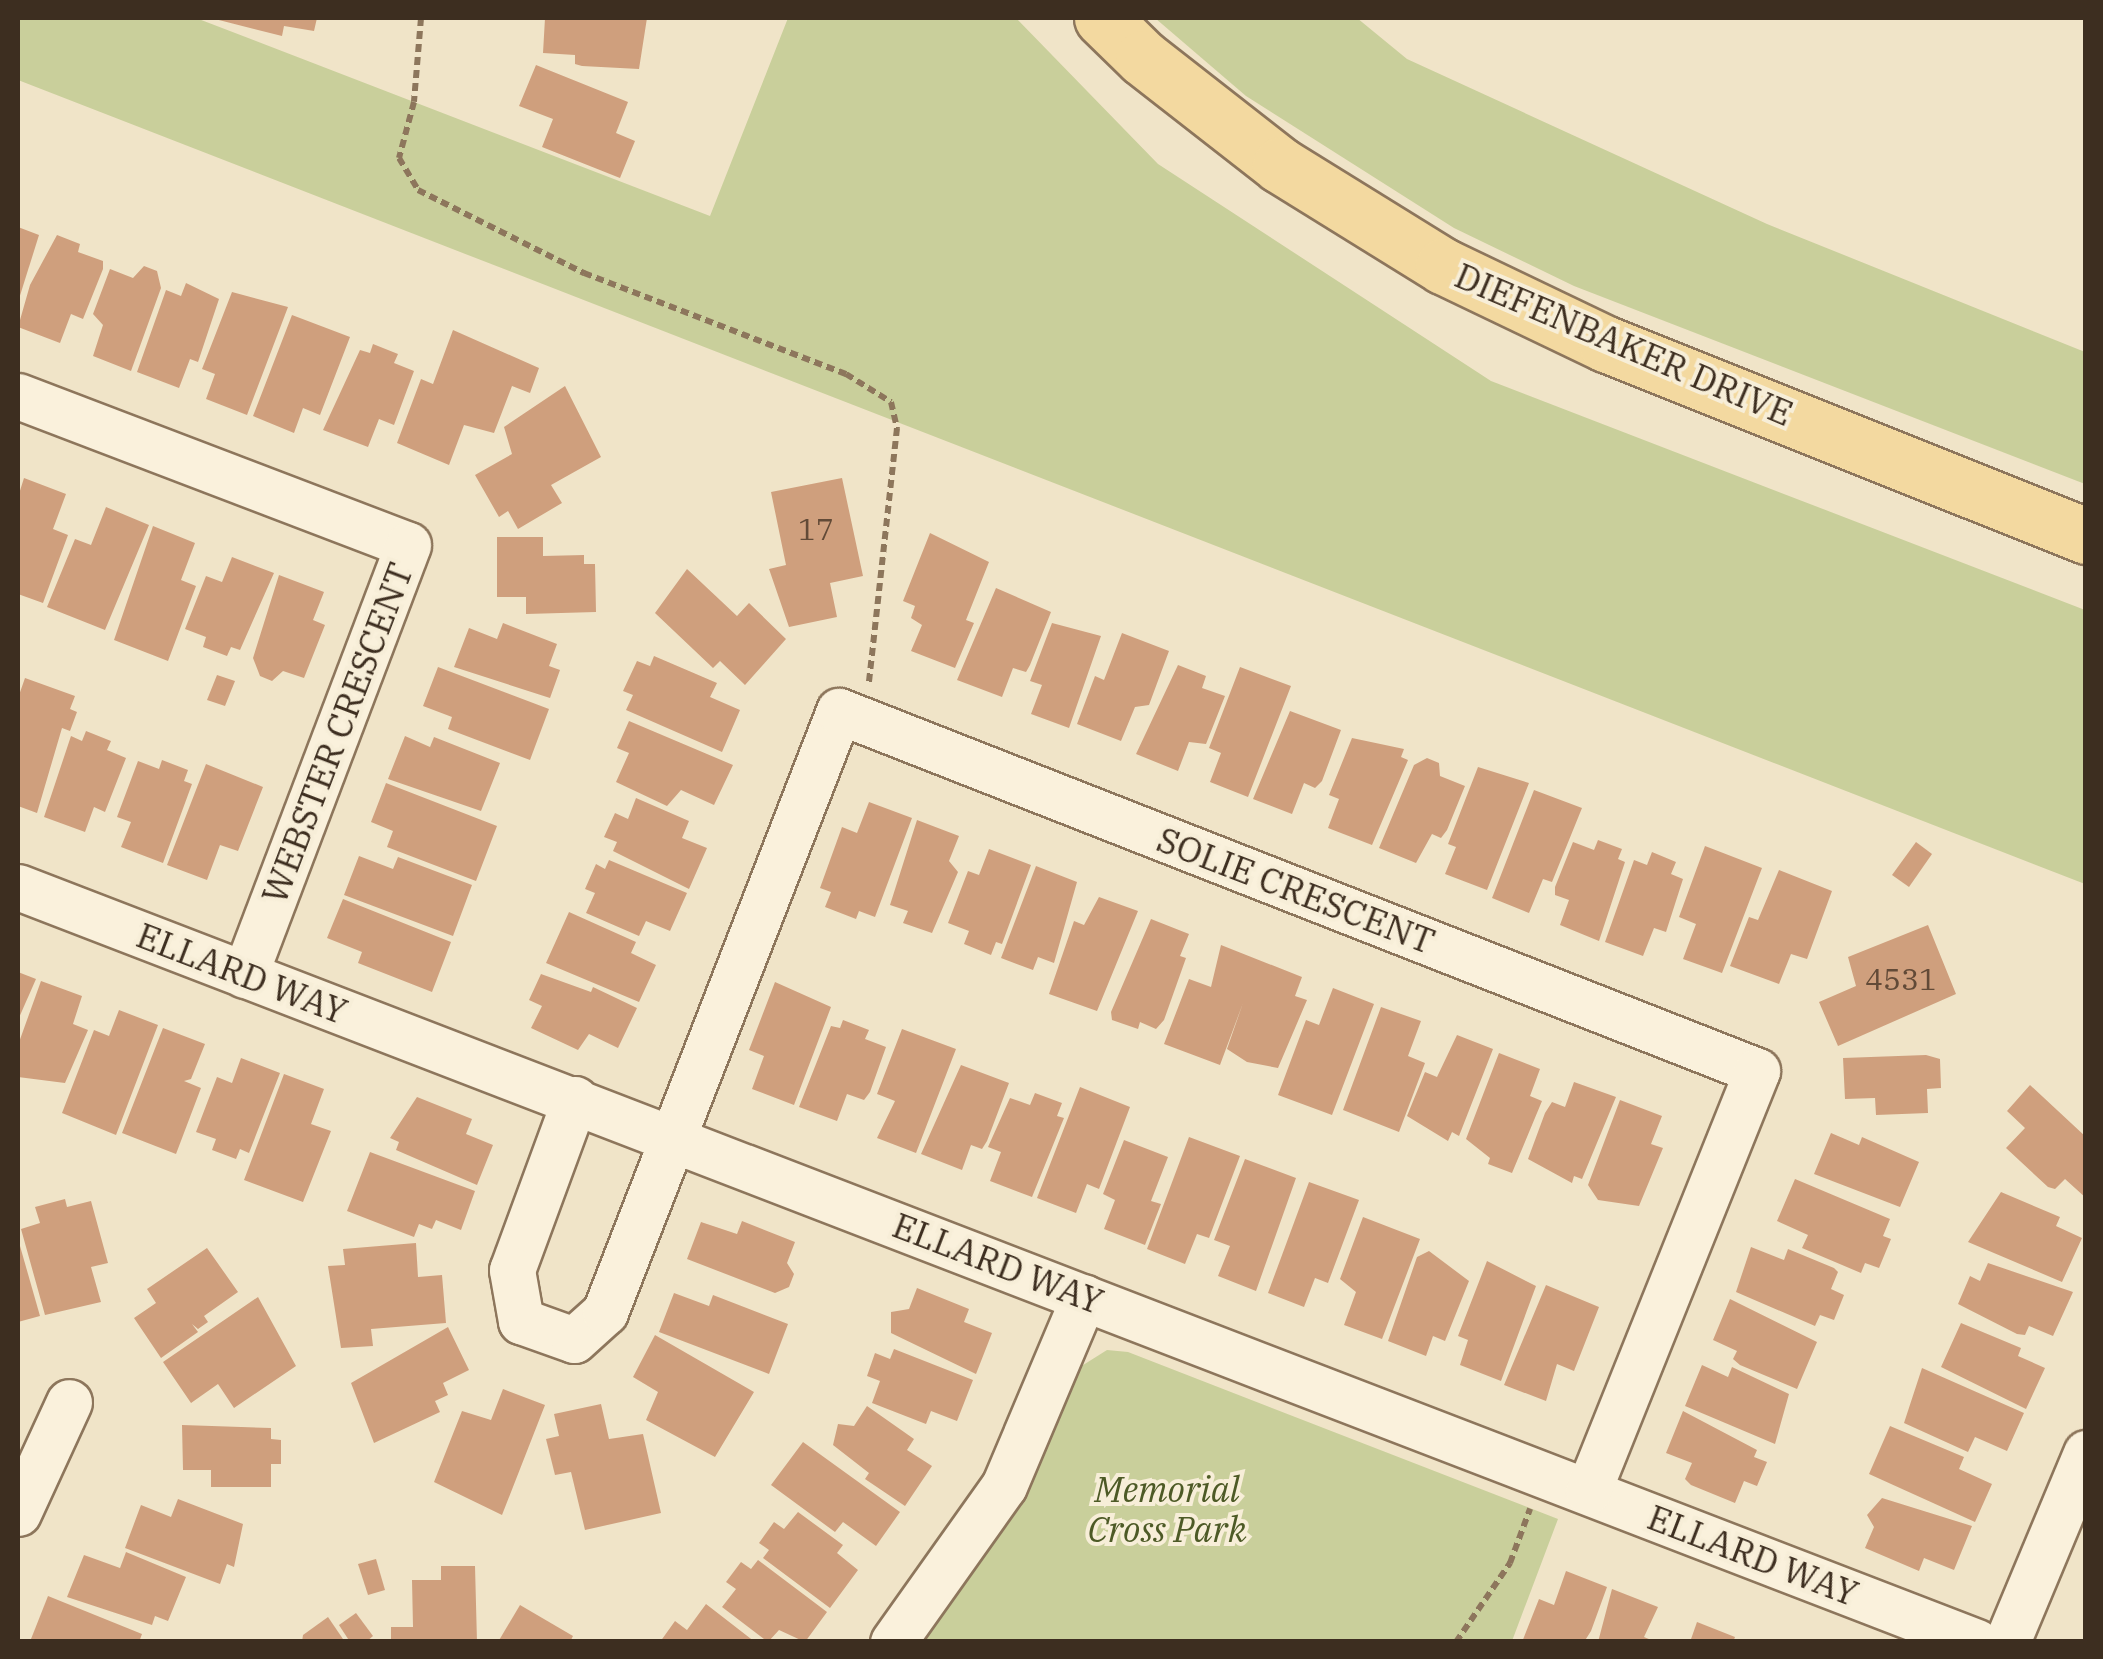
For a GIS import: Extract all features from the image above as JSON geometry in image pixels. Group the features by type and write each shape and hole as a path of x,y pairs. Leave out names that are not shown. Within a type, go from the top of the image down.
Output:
{"main road":[{"name":"DIEFENBAKER DRIVE","path":"1102,18 1144,58 1280,166 1443,266 1606,344 2086,536"}],"street":[{"name":"WEBSTER CRESCENT","path":"18,396 408,546 246,975"},
{"path":"575,1099 512,1270 521,1321 574,1340 606,1312 839,711"},
{"name":"SOLIE CRESCENT","path":"839,711 1757,1071 1588,1491"},
{"name":"ELLARD WAY","path":"18,887 674,1136 1977,1642"},
{"path":"893,1642 1004,1486 1084,1296"},
{"path":"18,1513 68,1402"},
{"path":"2007,1642 2086,1452"}],"path":[{"path":"421,18 414,102 399,158 418,190 584,273 846,374 891,402 897,428 874,673 839,711"},
{"path":"1456,1642 1510,1563 1531,1508"}],"green space":[{"path":"18,18 196,18 710,216 788,18 1016,18 1158,164 1491,381 2085,610 2085,884 18,80"},
{"path":"1155,18 1357,18 1407,59 1767,224 2085,352 2085,484 1574,286 1454,228 1246,96"},
{"name":"Memorial Cross Park","path":"1107,1350 1128,1352 1558,1519 1512,1641 922,1641 1025,1501 1080,1367"}],"building":[{"path":"211,18 317,18 314,31 284,26 282,36"},
{"path":"545,18 647,18 639,69 582,66 575,64 575,55 543,53"},
{"path":"536,65 628,102 616,133 635,141 620,178 542,147 553,119 519,106"},
{"path":"18,227 39,235 18,302"},
{"path":"57,235 80,244 78,252 103,261 83,319 71,314 60,343 18,327 30,285"},
{"path":"144,266 157,271 161,288 131,371 93,356 103,325 93,314 110,269 133,278"},
{"path":"186,283 219,299 198,362 190,359 179,388 137,372 166,290 181,296"},
{"path":"232,292 288,307 247,415 206,399 215,374 202,369"},
{"path":"292,315 350,337 320,415 303,408 294,433 253,416"},
{"path":"453,330 539,368 530,393 512,386 494,433 464,425 449,465 397,443 421,379 433,384"},
{"path":"373,344 398,354 394,363 414,371 394,425 379,419 368,447 323,430 360,350 370,353"},
{"path":"565,386 601,457 551,485 562,503 518,529 508,511 499,517 475,475 512,454 504,427"},
{"path":"24,478 66,494 53,529 68,535 43,603 18,594 18,497"},
{"path":"842,478 863,576 830,583 837,617 789,627 769,569 786,565 771,492"},
{"path":"106,507 149,525 105,630 47,607 75,539 91,545"},
{"path":"153,526 195,543 181,580 196,586 168,661 114,640"},
{"path":"930,533 989,562 966,620 974,623 955,668 911,651 922,625 911,618 915,606 903,601"},
{"path":"497,537 543,537 543,556 584,555 584,564 595,564 596,612 526,614 526,597 497,597"},
{"path":"232,557 274,573 240,650 231,647 227,656 203,647 206,637 185,629 206,576 222,582"},
{"path":"687,569 737,616 749,603 786,639 745,685 720,661 713,668 655,613"},
{"path":"279,575 324,592 313,620 325,625 304,678 283,671 272,681 260,676 253,658"},
{"path":"996,588 1051,612 1026,672 1013,668 1002,697 957,680"},
{"path":"503,623 557,644 549,666 560,670 550,698 454,667 469,628 497,639"},
{"path":"1052,623 1101,636 1069,728 1031,714 1042,685 1030,681"},
{"path":"1122,633 1169,651 1149,705 1135,707 1121,741 1077,724 1095,676 1104,680"},
{"path":"654,656 717,683 710,697 740,710 722,752 626,710 633,695 623,691 637,661 650,666"},
{"path":"1178,665 1206,676 1202,688 1225,696 1206,744 1189,742 1178,771 1136,754"},
{"path":"438,667 549,709 530,760 448,729 452,717 423,706"},
{"path":"1240,667 1291,686 1248,797 1210,782 1221,753 1209,748"},
{"path":"217,675 235,681 225,706 207,700"},
{"path":"25,678 75,696 70,709 77,712 70,731 62,728 37,813 18,806 18,698"},
{"path":"1290,711 1341,730 1322,781 1315,788 1304,783 1292,814 1253,799"},
{"path":"629,721 733,765 714,805 681,790 667,806 616,782 629,753 617,748"},
{"path":"86,731 111,741 107,750 126,758 105,812 94,807 85,832 44,817 71,736 82,741"},
{"path":"405,736 430,747 434,737 500,763 481,811 388,779"},
{"path":"1352,738 1404,749 1401,757 1408,760 1372,845 1328,828 1339,799 1329,795"},
{"path":"1427,758 1439,763 1440,776 1465,786 1447,830 1441,838 1432,834 1416,863 1379,848 1414,765"},
{"path":"162,760 188,770 184,781 192,784 163,863 121,847 131,822 117,817 138,761 159,769"},
{"path":"206,764 263,787 238,851 220,845 207,880 167,865"},
{"path":"1478,767 1529,783 1487,890 1445,874 1456,847 1448,844"},
{"path":"386,783 497,826 476,881 387,847 393,831 371,822"},
{"path":"1534,790 1582,808 1552,882 1543,879 1529,913 1492,898"},
{"path":"636,798 689,821 682,838 707,848 689,889 613,851 617,842 604,837 615,813 628,819"},
{"path":"869,802 912,818 875,917 859,911 856,919 825,907 831,892 820,888 842,827 857,833"},
{"path":"917,820 959,836 949,861 958,872 932,933 903,923 908,911 890,905"},
{"path":"1598,840 1622,849 1618,859 1625,862 1599,941 1560,925 1569,900 1555,895 1573,842 1594,850"},
{"path":"1916,842 1932,854 1909,887 1892,875"},
{"path":"1705,846 1762,868 1722,973 1683,959 1696,924 1679,917"},
{"path":"989,849 1031,865 1002,944 996,942 991,955 964,944 969,931 948,923 968,871 979,875"},
{"path":"1652,852 1676,862 1671,874 1683,879 1666,932 1654,928 1643,956 1605,942 1634,860 1647,865"},
{"path":"359,856 393,869 398,857 472,885 453,936 344,895"},
{"path":"609,860 687,893 670,931 646,921 639,936 586,913 595,893 585,889 596,864 605,869"},
{"path":"1036,866 1077,882 1054,963 1038,957 1033,970 1001,958"},
{"path":"1779,870 1832,891 1807,959 1791,954 1779,984 1730,966 1749,917 1758,920"},
{"path":"1099,897 1138,911 1097,1011 1049,994 1074,921 1084,925"},
{"path":"343,899 451,942 432,992 358,963 362,952 327,938"},
{"path":"569,912 636,942 631,953 656,965 639,1002 546,963"},
{"path":"1151,919 1189,934 1180,956 1186,958 1164,1020 1156,1029 1140,1022 1138,1029 1112,1020 1111,1012"},
{"path":"1928,925 1956,994 1838,1046 1819,1002 1856,986 1848,957"},
{"path":"1221,945 1302,977 1295,996 1307,1000 1278,1068 1247,1062 1227,1049 1243,1003 1220,1065 1164,1044 1189,979 1211,987"},
{"path":"18,972 36,979 18,1020"},
{"path":"541,974 591,992 593,987 637,1008 618,1048 589,1034 578,1050 531,1028 542,1006 529,1000"},
{"path":"41,981 82,996 73,1024 88,1030 65,1083 18,1077 18,1045"},
{"path":"775,982 831,1007 794,1105 752,1089 764,1056 749,1050"},
{"path":"1333,988 1374,1004 1332,1115 1278,1095 1306,1020 1319,1025"},
{"path":"1381,1007 1421,1021 1408,1056 1425,1063 1399,1132 1343,1110"},
{"path":"119,1010 158,1025 116,1135 62,1113 94,1030 109,1036"},
{"path":"843,1020 869,1030 865,1039 886,1047 870,1092 864,1100 847,1094 837,1121 799,1107 831,1026 840,1028"},
{"path":"163,1028 205,1044 191,1079 184,1081 201,1088 176,1154 122,1133"},
{"path":"902,1029 956,1049 916,1153 877,1138 895,1101 877,1094"},
{"path":"1457,1035 1493,1049 1459,1136 1452,1132 1448,1141 1407,1116 1425,1072 1437,1077"},
{"path":"1499,1053 1540,1069 1530,1096 1542,1101 1512,1173 1488,1164 1490,1158 1466,1139"},
{"path":"1926,1055 1940,1059 1941,1088 1927,1089 1928,1113 1876,1115 1875,1098 1845,1099 1843,1058"},
{"path":"241,1058 280,1073 249,1153 240,1149 236,1159 212,1150 216,1139 196,1132 217,1077 232,1083"},
{"path":"961,1065 1009,1083 987,1141 982,1149 971,1145 962,1170 921,1154"},
{"path":"284,1074 324,1089 311,1124 331,1131 303,1202 244,1180"},
{"path":"1574,1082 1616,1097 1582,1179 1574,1176 1572,1183 1528,1159 1545,1113 1552,1102 1565,1107"},
{"path":"2030,1085 2086,1137 2086,1198 2065,1179 2055,1189 2048,1187 2006,1148 2025,1128 2007,1111"},
{"path":"1080,1087 1130,1107 1099,1189 1087,1184 1076,1213 1037,1198"},
{"path":"1035,1093 1062,1103 1057,1116 1064,1118 1032,1197 990,1181 1001,1152 988,1147 1010,1098 1030,1105"},
{"path":"417,1097 472,1119 466,1134 493,1145 477,1185 396,1150 399,1142 390,1138"},
{"path":"1620,1100 1662,1116 1651,1144 1663,1148 1639,1206 1598,1200 1588,1185"},
{"path":"1831,1133 1859,1145 1862,1137 1919,1162 1900,1207 1814,1174"},
{"path":"1189,1137 1240,1156 1209,1238 1197,1234 1185,1264 1147,1249"},
{"path":"1124,1140 1168,1157 1151,1201 1161,1204 1145,1245 1104,1229 1115,1200 1103,1194"},
{"path":"370,1152 475,1191 461,1230 436,1220 432,1229 419,1224 414,1237 347,1211"},
{"path":"1245,1159 1296,1178 1256,1291 1218,1276 1230,1246 1214,1240"},
{"path":"1795,1179 1890,1219 1883,1236 1891,1239 1879,1268 1865,1263 1861,1273 1802,1248 1808,1235 1777,1221"},
{"path":"1309,1182 1359,1200 1328,1283 1315,1278 1304,1307 1268,1293"},
{"path":"2001,1192 2060,1217 2056,1226 2082,1238 2062,1282 1968,1242"},
{"path":"65,1199 67,1207 91,1201 108,1263 91,1267 101,1302 45,1315 21,1229 40,1223 35,1207"},
{"path":"1363,1217 1420,1239 1382,1339 1344,1325 1356,1292 1340,1279"},
{"path":"742,1221 795,1242 787,1263 794,1274 789,1287 775,1293 687,1259 701,1222 737,1234"},
{"path":"18,1239 40,1316 18,1322"},
{"path":"416,1243 418,1277 442,1275 446,1323 371,1329 373,1346 341,1348 328,1266 345,1265 343,1249"},
{"path":"1751,1247 1784,1260 1788,1249 1834,1268 1838,1272 1831,1289 1844,1295 1834,1320 1820,1315 1815,1326 1736,1292"},
{"path":"207,1248 238,1292 204,1316 208,1322 198,1329 192,1324 198,1332 161,1358 134,1318 156,1303 147,1289"},
{"path":"1429,1251 1469,1281 1445,1341 1433,1336 1426,1356 1388,1341 1417,1257"},
{"path":"1487,1261 1536,1286 1501,1381 1460,1365 1468,1340 1458,1336"},
{"path":"1988,1263 2073,1292 2053,1336 2029,1326 2025,1335 2017,1334 1958,1304 1970,1276 1980,1281"},
{"path":"1546,1285 1599,1307 1574,1371 1557,1364 1546,1401 1504,1385"},
{"path":"917,1288 969,1309 964,1322 992,1333 976,1374 891,1333 891,1312 909,1309"},
{"path":"674,1293 709,1306 713,1295 788,1324 769,1374 659,1332"},
{"path":"258,1297 296,1366 234,1408 218,1384 191,1403 163,1362"},
{"path":"1730,1299 1817,1342 1797,1389 1740,1365 1733,1359 1737,1351 1713,1340"},
{"path":"1961,1323 2021,1348 2018,1356 2045,1368 2026,1409 1941,1367"},
{"path":"448,1327 469,1370 443,1383 448,1395 435,1401 440,1412 374,1443 351,1383"},
{"path":"655,1335 754,1392 715,1457 646,1420 658,1392 633,1377"},
{"path":"894,1349 973,1380 957,1421 931,1411 926,1424 872,1403 880,1381 867,1376 875,1353 890,1359"},
{"path":"1702,1365 1728,1377 1732,1367 1789,1394 1775,1444 1685,1406"},
{"path":"1922,1368 2024,1413 2007,1451 1975,1437 1968,1452 1904,1423"},
{"path":"503,1389 545,1405 502,1515 434,1482 462,1411 491,1420"},
{"path":"601,1404 609,1439 643,1434 661,1513 585,1530 571,1472 555,1475 546,1439 559,1436 554,1414"},
{"path":"867,1406 914,1439 907,1450 932,1466 905,1506 865,1479 869,1473 833,1445 838,1424 854,1426"},
{"path":"1683,1411 1757,1450 1754,1457 1767,1462 1757,1486 1744,1481 1735,1503 1691,1485 1685,1479 1692,1463 1666,1453"},
{"path":"182,1425 271,1428 271,1439 281,1440 281,1464 271,1464 271,1487 211,1487 211,1470 183,1470"},
{"path":"1890,1426 1964,1457 1959,1469 1992,1484 1975,1522 1869,1474"},
{"path":"803,1442 900,1512 876,1546 843,1522 835,1532 771,1485"},
{"path":"1882,1498 1972,1526 1954,1570 1924,1558 1919,1571 1865,1548 1874,1527 1867,1515"},
{"path":"178,1499 243,1524 234,1567 227,1564 220,1584 125,1548 141,1505 171,1517"},
{"path":"798,1512 843,1545 837,1553 858,1570 830,1608 763,1558 769,1550 759,1543 774,1522 784,1529"},
{"path":"126,1552 186,1577 168,1621 155,1616 152,1625 67,1597 84,1555 120,1568"},
{"path":"376,1559 385,1590 368,1595 358,1564"},
{"path":"758,1560 827,1612 805,1642 779,1630 768,1642 722,1607 736,1589 726,1582 741,1562 751,1569"},
{"path":"441,1566 475,1566 477,1642 391,1642 391,1627 413,1627 412,1580 441,1580"},
{"path":"1566,1571 1607,1587 1591,1631 1584,1642 1522,1642 1539,1599 1554,1605"},
{"path":"1612,1589 1658,1607 1644,1637 1656,1642 1598,1642"},
{"path":"48,1596 142,1634 139,1642 31,1639"},
{"path":"706,1604 755,1642 660,1642 675,1621 687,1630"},
{"path":"520,1605 573,1636 570,1642 498,1642"},
{"path":"356,1613 373,1636 366,1642 350,1642 339,1625"},
{"path":"328,1617 345,1642 302,1642 303,1635"},
{"path":"1697,1622 1735,1637 1733,1642 1690,1642"}]}
